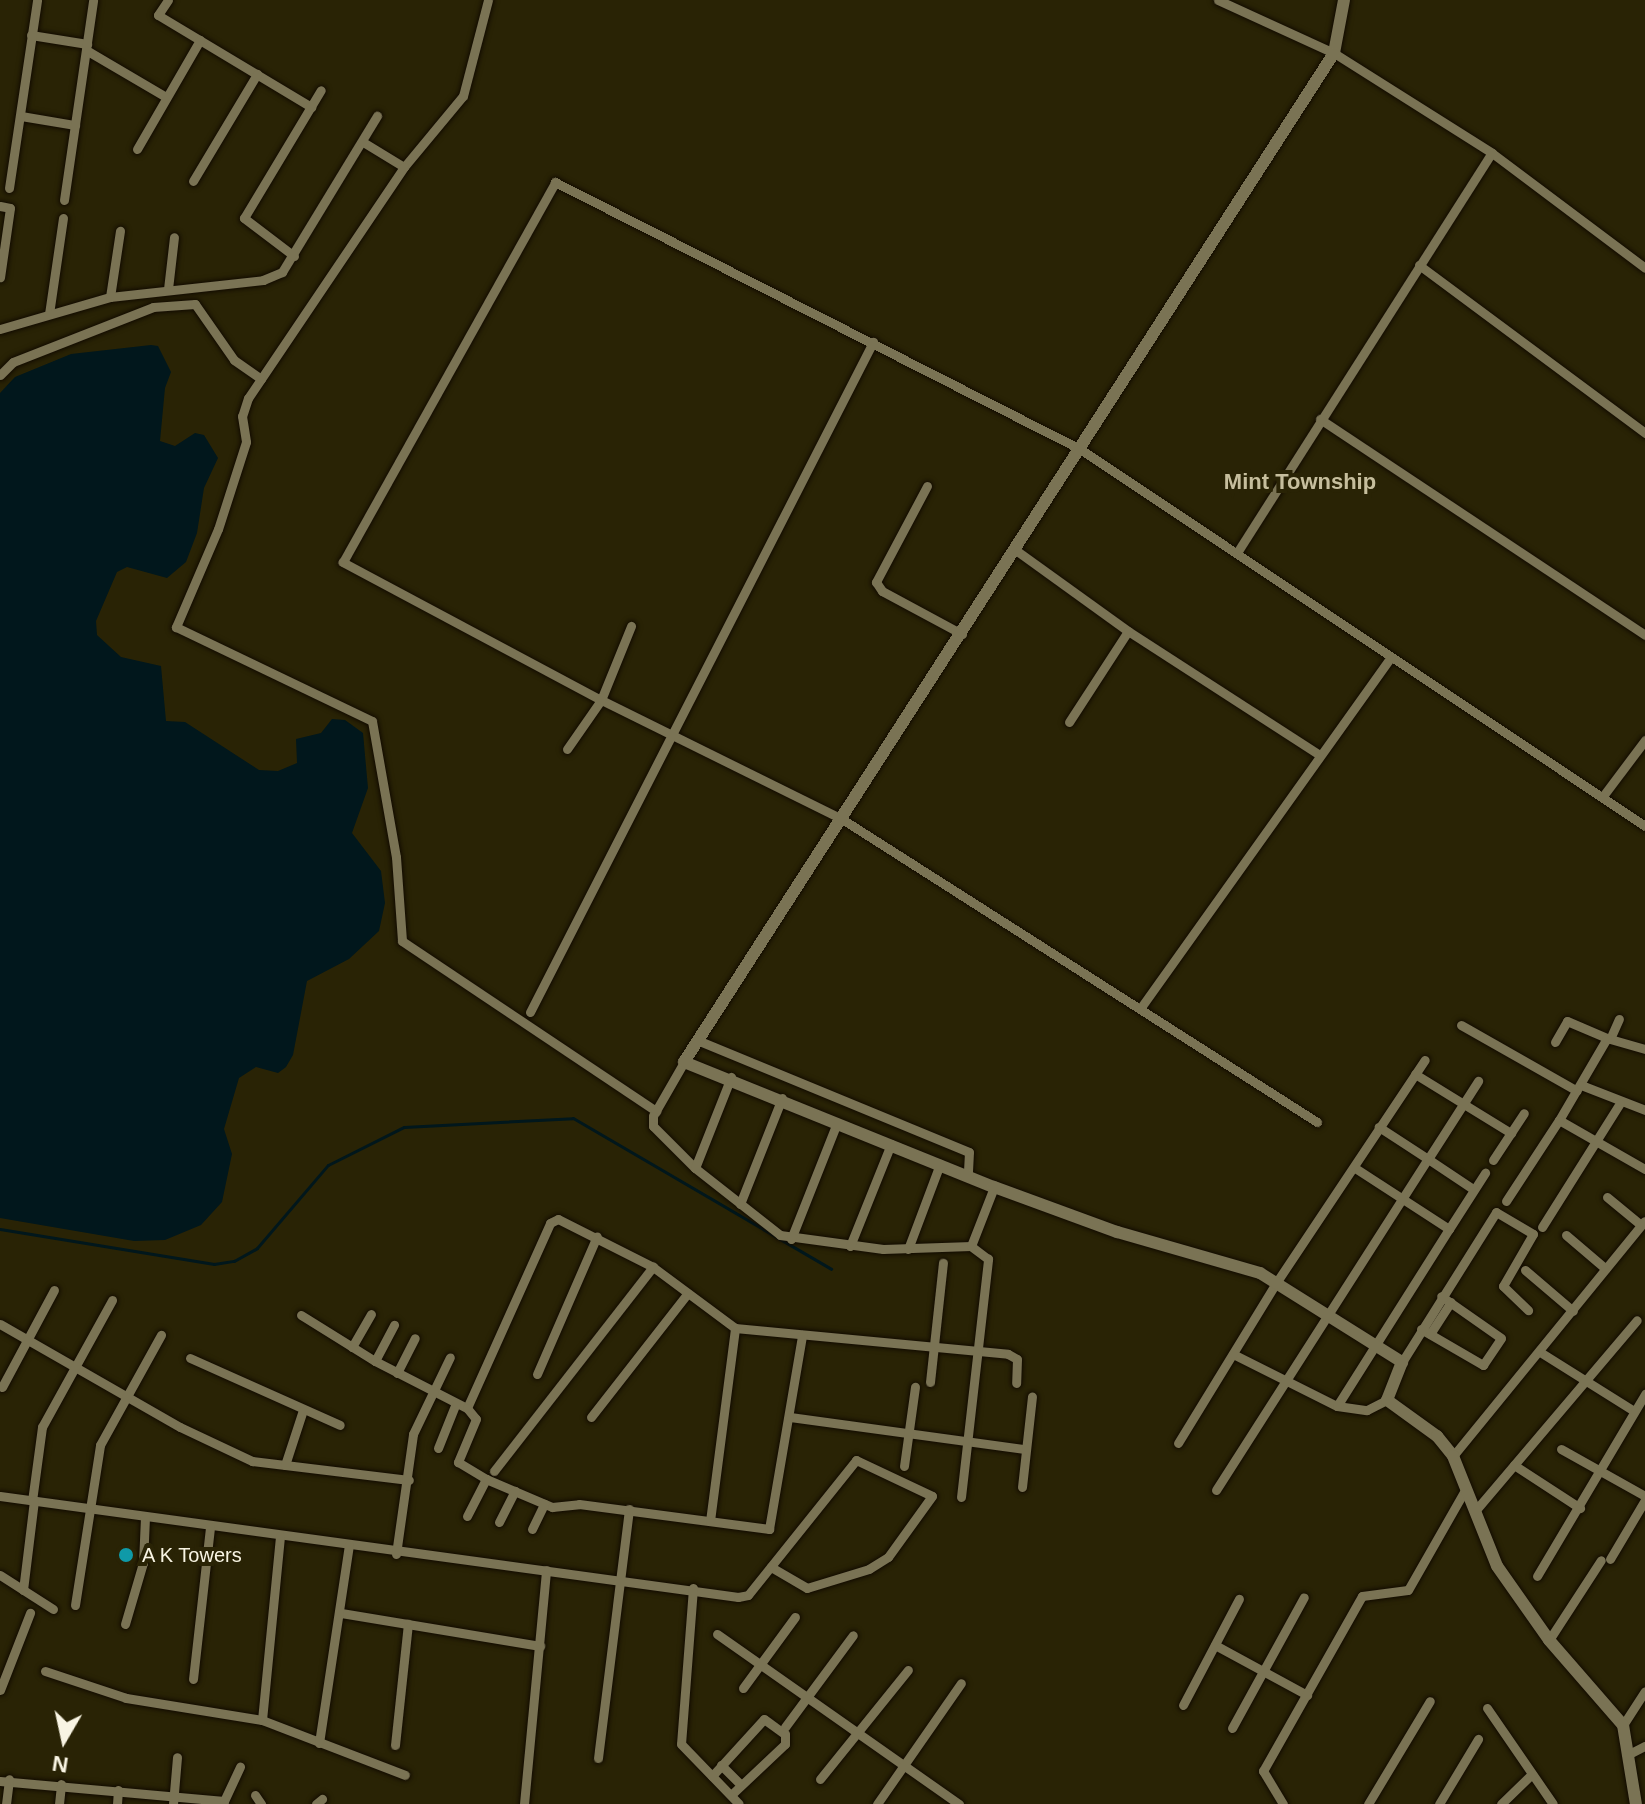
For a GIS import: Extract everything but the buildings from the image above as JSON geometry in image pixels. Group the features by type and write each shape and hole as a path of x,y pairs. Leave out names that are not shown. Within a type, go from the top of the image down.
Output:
{"street":[{"path":"9,188 37,0"},
{"path":"64,200 93,0"},
{"path":"168,0 158,15 311,107"},
{"path":"488,0 463,96 404,167 261,379 242,416 246,442 218,529 176,618 178,631 372,721 396,857 402,941 656,1111"},
{"path":"1218,0 1334,53 1492,153 1645,268"},
{"path":"961,1497 988,1259 971,1246 908,1249 791,1239 695,1168 653,1126 656,1111 697,1040 1017,551 1334,53 1344,0"},
{"path":"31,35 86,47 166,97"},
{"path":"137,149 200,40"},
{"path":"193,181 257,74"},
{"path":"294,256 244,218 321,90"},
{"path":"21,116 75,125"},
{"path":"0,329 110,297 263,280 282,272 377,116"},
{"path":"363,142 404,167"},
{"path":"1238,551 1492,153"},
{"path":"1317,1122 1142,1006 842,819 671,731 601,700 343,562 555,182 1080,449 1238,551 1390,658 1645,826"},
{"path":"0,206 10,208 0,277"},
{"path":"49,314 63,218"},
{"path":"110,297 120,231"},
{"path":"168,289 174,237"},
{"path":"1419,265 1645,433"},
{"path":"0,375 13,362 153,307 195,304 234,360 261,379"},
{"path":"530,1012 671,731 873,342"},
{"path":"1320,419 1645,635"},
{"path":"927,486 876,582 882,591 962,634"},
{"path":"1017,551 1128,631 1318,754"},
{"path":"567,749 601,700 631,626"},
{"path":"1069,722 1128,631"},
{"path":"1142,1006 1318,754 1390,658"},
{"path":"1603,796 1645,740"},
{"path":"1506,1201 1579,1088 1619,1019"},
{"path":"1555,1042 1567,1021 1645,1049"},
{"path":"1461,1025 1579,1088 1645,1110"},
{"path":"697,1040 969,1152 968,1174"},
{"path":"1178,1443 1276,1283 1425,1060"},
{"path":"684,1062 731,1077 994,1187 1276,1283 1402,1362"},
{"path":"1415,1074 1511,1133"},
{"path":"695,1168 731,1077"},
{"path":"1216,1490 1478,1081"},
{"path":"740,1204 782,1098"},
{"path":"1542,1227 1620,1103"},
{"path":"1493,1160 1524,1113"},
{"path":"1559,1120 1645,1169"},
{"path":"791,1239 837,1123"},
{"path":"1379,1127 1473,1189"},
{"path":"850,1246 891,1144"},
{"path":"908,1249 940,1164"},
{"path":"1355,1168 1449,1229"},
{"path":"1337,1406 1485,1173"},
{"path":"971,1246 994,1187"},
{"path":"1453,1456 1643,1223 1607,1197"},
{"path":"1233,1354 1337,1406 1367,1410 1387,1400 1402,1362 1426,1332 1436,1315 1441,1296 1498,1211 1533,1234 1503,1286 1528,1310"},
{"path":"467,1408 550,1223 558,1219 597,1236 653,1267 735,1328 1015,1356 1016,1383"},
{"path":"1566,1235 1606,1269"},
{"path":"537,1374 597,1236"},
{"path":"930,1382 943,1263"},
{"path":"494,1471 653,1267"},
{"path":"1525,1270 1573,1311"},
{"path":"2,1387 54,1290"},
{"path":"591,1417 688,1293"},
{"path":"1426,1332 1483,1365 1501,1338 1441,1296"},
{"path":"23,1590 42,1427 112,1300"},
{"path":"1436,1315 1451,1302"},
{"path":"352,1347 371,1314"},
{"path":"301,1315 375,1361 467,1408 476,1419 458,1462 486,1479 544,1504 629,1509 769,1529 802,1335"},
{"path":"1475,1511 1637,1320"},
{"path":"0,1324 127,1396 252,1461 409,1480"},
{"path":"375,1361 394,1325"},
{"path":"710,1521 735,1328"},
{"path":"75,1605 100,1445 161,1335"},
{"path":"397,1373 415,1338"},
{"path":"1540,1352 1634,1411"},
{"path":"396,1554 409,1480 413,1434 430,1390 450,1357"},
{"path":"190,1358 340,1425"},
{"path":"904,1466 915,1387"},
{"path":"1537,1576 1601,1473 1645,1394"},
{"path":"1022,1487 1032,1397"},
{"path":"1387,1400 1437,1436 1453,1456 1497,1566 1549,1640 1623,1725 1636,1804"},
{"path":"438,1448 456,1403"},
{"path":"285,1465 303,1410"},
{"path":"790,1417 1025,1449"},
{"path":"1549,1640 1606,1560 1645,1498 1561,1449"},
{"path":"0,1496 396,1554 693,1588 744,1597 856,1460 932,1496 888,1557 869,1569 807,1588 771,1567"},
{"path":"1514,1465 1580,1508"},
{"path":"467,1516 486,1479"},
{"path":"1283,1804 1263,1771 1362,1596 1408,1590 1465,1490"},
{"path":"499,1522 515,1491"},
{"path":"532,1529 544,1504"},
{"path":"598,1758 629,1509"},
{"path":"125,1624 143,1563 145,1517"},
{"path":"193,1679 210,1527"},
{"path":"262,1720 280,1536"},
{"path":"319,1743 349,1545"},
{"path":"524,1804 546,1570"},
{"path":"0,1575 53,1609"},
{"path":"693,1588 681,1744 739,1804"},
{"path":"1232,1728 1304,1597"},
{"path":"1183,1705 1239,1599"},
{"path":"0,1690 3,1672 30,1613"},
{"path":"341,1613 540,1646"},
{"path":"743,1688 795,1617"},
{"path":"395,1745 408,1624"},
{"path":"717,1634 959,1804"},
{"path":"785,1727 853,1635"},
{"path":"1215,1645 1307,1695"},
{"path":"820,1779 854,1732 908,1670"},
{"path":"45,1671 126,1698 262,1720 405,1775"},
{"path":"877,1804 961,1683"},
{"path":"1623,1725 1644,1695"},
{"path":"1368,1804 1430,1701"},
{"path":"1487,1708 1553,1804"},
{"path":"712,1776 770,1719 788,1740 731,1795"},
{"path":"1439,1804 1478,1739"},
{"path":"1629,1754 1645,1746"},
{"path":"173,1800 177,1757"},
{"path":"721,1765 741,1785"},
{"path":"6,1804 4,1780 118,1790 173,1800 224,1801 240,1767"},
{"path":"1501,1804 1532,1774"},
{"path":"722,1786 731,1776"},
{"path":"59,1804 61,1784"},
{"path":"117,1804 118,1790"}],"water":[{"path":"158,346 171,372 165,388 160,441 175,446 195,433 204,435 218,458 204,488 197,533 186,562 167,578 127,567 117,572 96,621 97,635 121,657 161,666 166,721 185,722 259,770 278,771 297,763 296,739 321,733 332,719 345,720 363,733 368,788 352,833 381,871 385,903 379,931 349,959 307,981 293,1055 286,1067 278,1073 256,1067 239,1078 224,1129 232,1154 222,1202 201,1225 165,1240 134,1241 0,1218 0,393 15,377 71,354"}],"waterway":[{"path":"0,1229 214,1264 234,1261 257,1248 328,1165 404,1127 573,1118 831,1269"}],"place":[{"name":"A K Towers","path":"126,1555"}],"district":[{"name":"Mint Township","path":"1300,482"}]}
